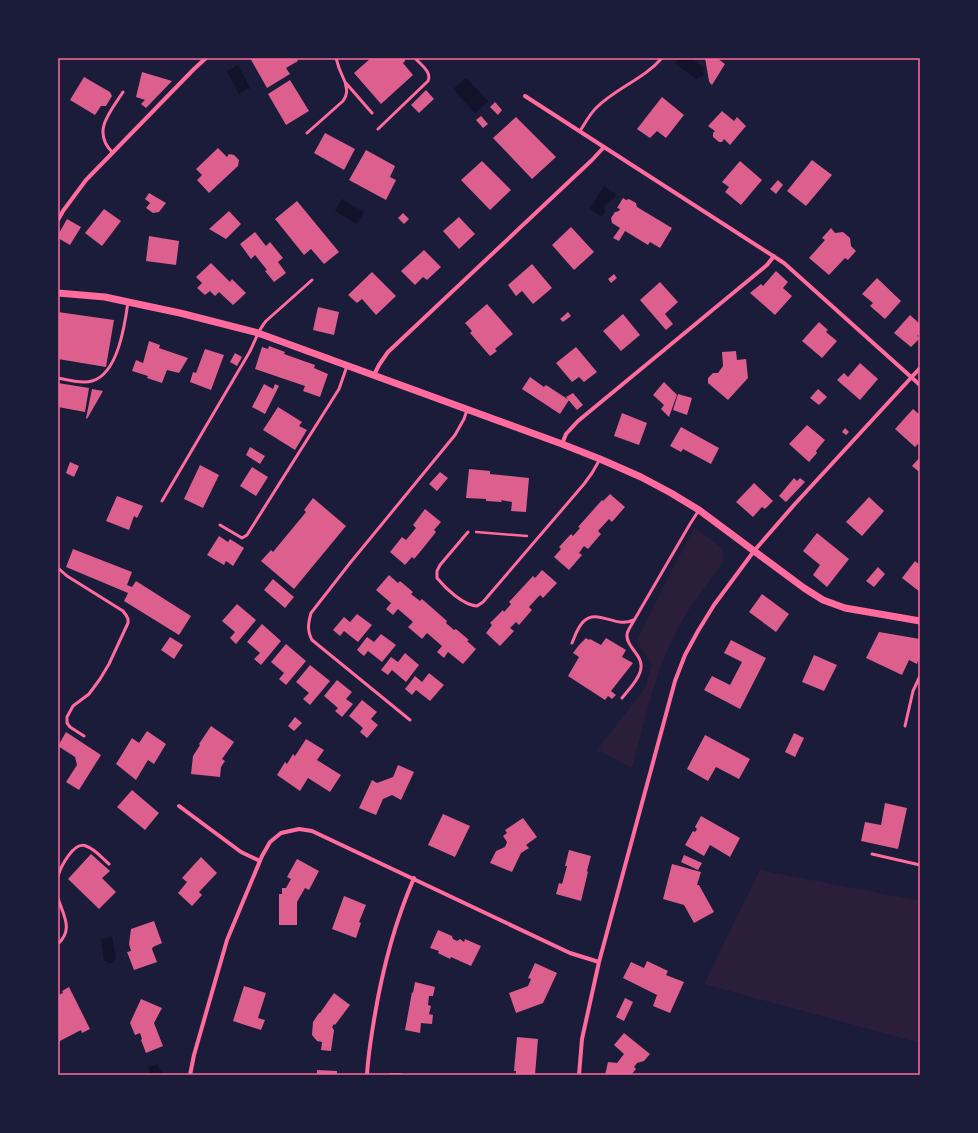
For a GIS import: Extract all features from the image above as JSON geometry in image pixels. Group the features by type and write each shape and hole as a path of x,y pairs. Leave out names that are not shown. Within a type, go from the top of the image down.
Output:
{"street":[{"path":"58,220 81,187 206,58"},
{"path":"525,96 784,263 920,385"},
{"path":"374,375 388,352 604,147"},
{"path":"562,444 566,434 574,425 767,265 774,256"},
{"path":"58,293 105,297 180,312 258,333 562,444 647,480 671,493 699,510 804,588 823,600 845,608 920,621"},
{"path":"579,1075 582,1039 599,962 675,681 685,656 714,605 754,551 794,505 920,368"},
{"path":"179,806 241,852 260,861"},
{"path":"190,1075 194,1055 227,940 260,861 270,842 281,833 299,829 312,831 570,953 599,962"},
{"path":"367,1075 368,1059 379,990 390,942 414,878"}],"lane":[{"path":"307,133 343,101 348,91 336,58"},
{"path":"378,129 428,81 430,77 428,72 415,58"},
{"path":"580,131 596,108 612,95 647,73 662,58"},
{"path":"345,82 372,113"},
{"path":"113,153 104,142 103,126 123,92"},
{"path":"162,501 249,353 260,328 312,280"},
{"path":"58,378 82,382 93,381 107,371 120,340 128,302"},
{"path":"220,525 242,538 247,535 339,389 347,366"},
{"path":"410,720 312,640 308,633 308,622 311,613 350,563 460,428 468,409"},
{"path":"468,532 440,565 437,571 437,578 441,584 464,602 470,606 477,606 483,602 592,473 600,459"},
{"path":"622,698 637,679 642,665 629,643 627,636 629,629 699,510"},
{"path":"58,568 67,576 123,611 128,619 124,632 100,679 89,694 73,706 67,717 67,723 70,727 84,736"},
{"path":"572,643 584,621 594,616 624,623 629,623 635,619"},
{"path":"905,726 913,691 920,676"},
{"path":"58,876 67,858 76,848 81,845 92,848 109,864"},
{"path":"872,854 920,866"},
{"path":"58,898 67,922 67,927 58,944"}],"path":[{"path":"468,532 539,536"}],"shaded area":[{"path":"679,58 690,58 704,68 704,74 702,77 698,77 697,79 675,64"},
{"path":"238,65 250,88 239,94 227,71"},
{"path":"466,78 488,101 475,113 453,89"},
{"path":"604,186 616,194 614,198 604,206 605,212 602,217 590,209"},
{"path":"342,199 364,212 357,224 335,211"},
{"path":"694,527 722,548 724,561 699,595 676,632 656,681 632,768 597,750 645,688 652,664 636,642"},
{"path":"760,870 920,901 920,1043 704,984"},
{"path":"112,937 116,959 112,963 108,963 104,961 101,939"},
{"path":"157,1064 163,1075 151,1075 148,1068"}],"building":[{"path":"250,58 296,58 298,61 286,68 290,74 267,88"},
{"path":"371,58 405,58 403,63 413,75 381,104 354,73"},
{"path":"705,58 717,58 725,64 712,85 709,81"},
{"path":"142,72 172,81 146,108 141,104 145,100 136,97"},
{"path":"84,77 110,92 112,96 106,106 101,106 95,115 70,100"},
{"path":"290,80 309,111 286,125 268,94"},
{"path":"426,90 434,99 419,113 411,105"},
{"path":"662,97 684,115 666,138 657,131 650,138 637,129"},
{"path":"495,102 502,110 498,115 490,107"},
{"path":"722,111 734,121 737,117 746,126 730,145 724,139 722,142 719,142 713,137 713,133 715,131 708,126"},
{"path":"481,116 488,124 483,128 476,120"},
{"path":"516,117 556,157 532,179 493,138"},
{"path":"325,133 355,149 344,170 314,153"},
{"path":"218,148 227,157 229,154 234,155 239,160 238,166 209,193 197,180 202,175 196,169"},
{"path":"366,150 395,166 390,177 396,180 386,200 349,180"},
{"path":"812,160 832,175 806,206 787,191"},
{"path":"482,161 511,190 490,210 461,180"},
{"path":"740,161 762,180 741,205 725,192 729,187 722,182"},
{"path":"778,180 783,185 776,194 770,189"},
{"path":"149,193 166,203 159,212 153,213 146,208 150,203 145,199"},
{"path":"623,198 626,200 629,199 636,203 637,207 672,228 660,248 650,242 648,245 625,231 619,241 613,238 620,228 612,223 611,218 615,212 619,211 620,209 617,208"},
{"path":"297,201 339,252 324,264 311,249 304,255 275,219"},
{"path":"104,209 121,221 102,246 85,233"},
{"path":"229,211 241,224 226,239 209,229"},
{"path":"403,213 409,219 404,224 398,218"},
{"path":"459,217 475,234 459,249 443,231"},
{"path":"67,219 81,227 70,245 58,238 58,235"},
{"path":"571,227 594,252 574,270 552,245"},
{"path":"831,228 835,233 843,232 850,238 851,246 856,251 848,260 845,258 829,275 809,258 825,240 822,238"},
{"path":"255,232 266,246 270,242 283,258 278,262 286,273 274,282 255,255 251,259 240,244"},
{"path":"149,236 179,241 176,265 146,261"},
{"path":"424,250 441,267 427,280 423,277 415,285 401,271"},
{"path":"211,263 230,282 232,279 246,293 233,305 219,292 215,296 210,291 205,295 197,288 202,283 196,277"},
{"path":"532,264 552,288 533,304 522,291 516,296 508,285"},
{"path":"776,271 788,282 783,288 792,296 775,315 750,293 761,284 763,286"},
{"path":"372,272 396,296 376,315 362,299 357,303 348,295"},
{"path":"614,274 617,278 611,283 608,279"},
{"path":"877,278 901,301 885,319 870,306 873,303 862,294"},
{"path":"660,282 678,302 665,314 673,324 666,330 640,300"},
{"path":"487,304 513,334 495,349 497,351 490,356 470,333 472,331 465,323"},
{"path":"318,307 339,312 334,335 313,330"},
{"path":"58,312 114,320 106,367 58,359"},
{"path":"568,312 571,316 563,322 560,319"},
{"path":"623,314 640,335 621,351 603,331"},
{"path":"910,315 920,324 920,333 917,336 920,338 911,347 894,333"},
{"path":"819,322 828,330 826,332 837,341 822,358 802,341"},
{"path":"149,341 160,345 159,348 188,358 179,373 167,370 162,383 147,378 148,376 132,371 136,360 143,363"},
{"path":"269,346 285,352 284,354 315,365 314,368 328,374 320,397 303,391 305,386 255,369 262,347 268,349"},
{"path":"576,347 597,372 584,382 579,377 572,382 556,363"},
{"path":"205,349 224,355 211,390 190,382 193,372 196,373"},
{"path":"736,351 737,360 746,359 748,378 728,400 708,383 708,378 713,373 718,373 723,366 722,352"},
{"path":"235,353 242,357 237,366 230,362"},
{"path":"860,363 878,379 860,400 837,380 844,373 848,377"},
{"path":"530,377 544,387 546,385 569,400 560,414 522,389"},
{"path":"664,382 677,395 669,417 661,409 664,405 653,395"},
{"path":"58,383 89,388 85,412 58,407"},
{"path":"264,384 273,389 275,384 279,386 265,414 252,407"},
{"path":"92,389 103,391 87,419 86,418"},
{"path":"818,389 827,397 819,405 810,398"},
{"path":"573,393 583,405 577,410 566,397"},
{"path":"678,394 692,398 687,415 673,410"},
{"path":"278,407 302,422 299,426 307,430 295,450 263,430"},
{"path":"913,409 920,415 920,442 915,447 895,429"},
{"path":"622,413 647,423 639,445 614,436"},
{"path":"807,425 825,440 809,462 789,444"},
{"path":"681,427 719,448 711,464 683,449 681,452 670,446"},
{"path":"845,428 849,432 846,435 842,432"},
{"path":"250,447 265,456 260,464 246,455"},
{"path":"920,457 920,471 918,471 912,466"},
{"path":"70,462 79,466 74,477 66,473"},
{"path":"200,465 219,475 203,508 184,499"},
{"path":"252,467 268,477 256,496 240,486"},
{"path":"469,469 490,471 490,474 529,478 526,512 511,511 512,502 501,500 502,502 486,501 486,499 466,498"},
{"path":"440,472 448,478 437,491 429,484"},
{"path":"794,478 797,481 800,478 805,482 786,502 779,496"},
{"path":"754,483 773,501 765,509 762,507 753,517 736,502"},
{"path":"610,494 625,507 612,522 609,519 598,531 601,534 588,549 584,546 579,553 582,555 569,570 554,557 561,549 559,547 571,534 573,536 580,528 578,527 602,500 603,501"},
{"path":"117,496 143,506 137,518 134,516 129,530 106,521"},
{"path":"869,497 884,511 862,536 846,522"},
{"path":"313,498 346,526 294,589 261,561 271,550 273,552 306,512 304,510"},
{"path":"425,509 441,522 434,530 436,532 420,552 414,559 412,557 405,565 390,552 402,537 406,540 416,528 413,525"},
{"path":"817,533 849,559 827,587 813,575 820,565 803,551"},
{"path":"219,536 228,542 230,539 244,548 233,566 226,561 224,565 207,555"},
{"path":"73,549 132,572 127,585 132,587 136,581 191,616 179,635 124,601 128,593 66,567"},
{"path":"915,561 920,565 920,592 902,578"},
{"path":"878,567 885,574 874,587 866,581"},
{"path":"542,570 557,583 543,598 540,595 529,607 532,610 519,625 516,622 510,628 514,631 500,646 486,633 492,625 490,623 503,610 504,612 511,604 509,602 533,576 535,578"},
{"path":"389,575 398,583 400,581 413,592 411,594 420,601 422,599 447,621 446,623 454,630 456,629 469,640 467,641 476,649 463,664 448,652 444,658 437,652 442,646 427,633 422,639 408,627 413,622 398,609 393,615 386,609 391,603 376,590"},
{"path":"273,579 294,597 285,608 264,590"},
{"path":"762,594 789,614 776,632 749,612"},
{"path":"237,604 256,620 236,644 230,638 235,632 222,621"},
{"path":"357,614 372,625 358,642 344,631 340,636 333,630 344,617 350,622"},
{"path":"262,624 281,641 261,665 254,659 260,653 247,642"},
{"path":"879,632 920,639 920,655 917,664 909,660 902,675 866,658"},
{"path":"381,634 396,645 382,662 368,651 364,656 357,650 367,637 374,642"},
{"path":"170,637 183,645 174,659 161,650"},
{"path":"586,638 601,645 606,638 626,650 622,657 633,663 611,691 616,695 612,699 608,696 605,700 568,676 579,657 573,653"},
{"path":"731,640 766,658 740,709 704,690 712,676 730,685 742,662 724,653"},
{"path":"286,644 306,661 286,685 279,679 284,673 271,662"},
{"path":"405,653 419,665 406,682 392,670 388,675 381,670 391,657 398,662"},
{"path":"814,655 837,665 824,691 802,682"},
{"path":"310,665 330,681 310,705 303,699 309,693 296,682"},
{"path":"429,673 444,685 430,701 416,690 412,695 405,689 415,676 422,682"},
{"path":"337,680 352,692 346,699 353,704 342,717 335,711 338,708 324,696"},
{"path":"362,700 377,712 371,719 378,725 367,738 360,732 363,728 349,716"},
{"path":"295,717 302,723 294,731 288,726"},
{"path":"211,726 234,742 222,759 225,761 221,767 220,777 191,774 193,756"},
{"path":"147,731 166,744 154,764 148,760 136,780 116,764 132,738 139,743"},
{"path":"66,732 101,755 79,790 66,782 77,765 75,757 58,746"},
{"path":"794,733 804,738 795,757 785,752"},
{"path":"705,735 750,759 739,779 716,767 708,781 687,769"},
{"path":"306,739 324,750 317,760 341,775 330,792 308,778 300,791 277,775 285,762 287,764 293,754 295,756"},
{"path":"398,765 414,772 401,800 392,795 383,799 376,815 359,808 372,780 377,783 393,777"},
{"path":"132,790 159,813 145,830 117,807"},
{"path":"885,803 907,808 898,849 861,841 865,822 881,825"},
{"path":"443,814 470,826 455,857 428,845"},
{"path":"701,816 740,838 730,857 710,845 704,856 685,845 693,831 695,832 697,829 695,827"},
{"path":"523,818 537,837 526,845 529,848 521,853 512,872 490,863 496,851 505,847 507,842 503,836 507,833 505,830"},
{"path":"569,850 591,856 581,901 556,894 559,883 562,884 567,866 565,866"},
{"path":"91,854 110,871 102,878 116,892 99,909 68,879"},
{"path":"684,855 702,863 698,870 681,862"},
{"path":"201,857 217,873 199,892 202,895 192,906 178,893 187,882 182,878"},
{"path":"297,859 319,871 309,890 305,888 297,902 297,925 279,925 279,894 282,894 282,888 286,888 291,879 287,877"},
{"path":"672,864 701,872 697,885 699,885 714,912 694,923 684,905 663,899"},
{"path":"344,896 366,905 359,922 361,923 356,938 332,929"},
{"path":"154,921 162,943 153,947 152,949 157,962 134,970 127,952 131,951 129,944 131,929"},
{"path":"438,930 452,936 453,939 457,941 460,939 464,942 465,939 481,946 471,966 451,957 450,959 438,953 439,951 430,948"},
{"path":"647,961 668,971 666,975 684,982 670,1013 653,1006 657,995 623,978 631,962 644,968"},
{"path":"535,963 557,973 543,1003 516,1013 509,993 528,986 531,979 528,978"},
{"path":"415,982 435,987 433,996 429,996 428,1005 431,1006 429,1014 433,1015 432,1024 421,1023 420,1033 405,1030"},
{"path":"244,986 266,993 258,1018 265,1020 261,1030 233,1021"},
{"path":"69,987 90,1029 82,1033 81,1030 58,1042 58,995 63,993 62,991"},
{"path":"334,993 350,1005 332,1027 334,1030 331,1051 321,1050 322,1042 317,1041 312,1035 313,1022"},
{"path":"625,998 633,1002 624,1021 616,1017"},
{"path":"141,999 162,1008 154,1023 163,1046 146,1053 140,1033 135,1035 130,1023"},
{"path":"624,1033 650,1054 644,1061 637,1063 634,1067 636,1069 631,1075 605,1075 608,1062 617,1063 624,1054 614,1045"},
{"path":"517,1037 538,1039 535,1075 516,1075 516,1071 514,1071"},
{"path":"317,1070 337,1071 337,1075 317,1075"},
{"path":"389,1073 402,1073 402,1075 389,1075"}]}
